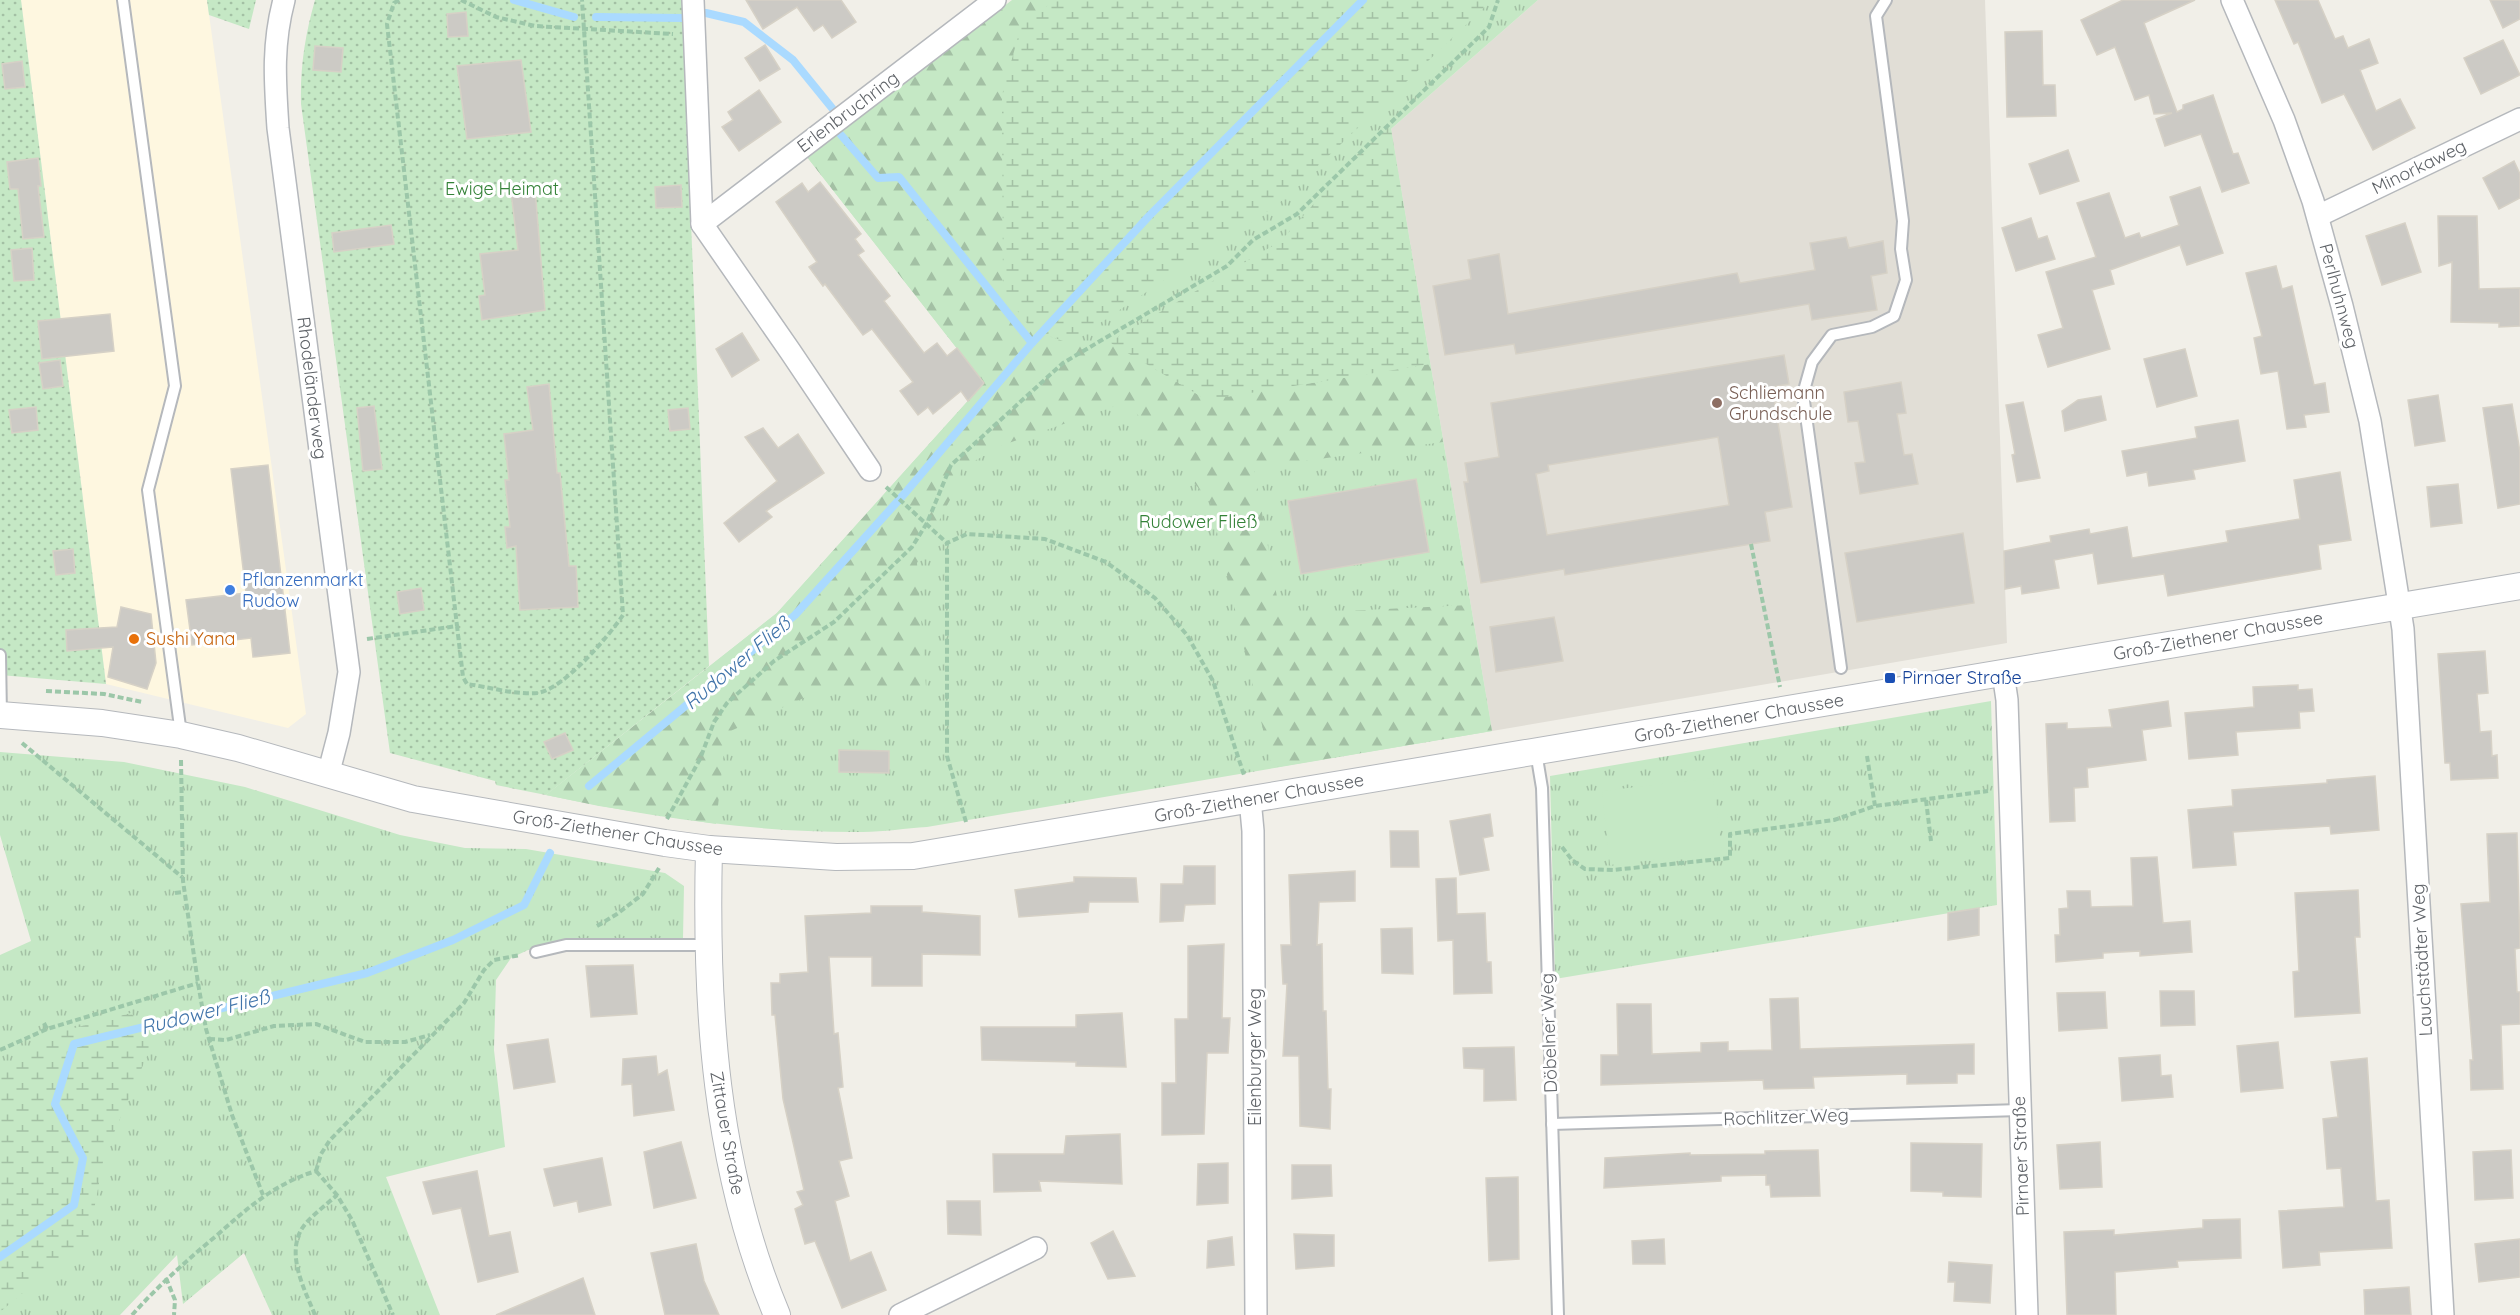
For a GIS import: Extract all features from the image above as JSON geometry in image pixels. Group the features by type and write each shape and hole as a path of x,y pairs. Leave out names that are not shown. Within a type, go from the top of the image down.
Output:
{"street":[{"name":"Rhodeländerweg","path":"284,0 276,29 273,68 278,128 349,672 339,733 328,775"},
{"path":"693,0 702,224 870,470"},
{"name":"Erlenbruchring","path":"702,224 995,0"},
{"name":"Perlhuhnweg","path":"2232,0 2284,120 2318,216 2370,421 2399,605"},
{"name":"Minorkaweg","path":"2318,216 2520,118"},
{"name":"Groß-Ziethener Chaussee","path":"0,715 102,723 181,735 238,748 413,799 709,849 836,857 913,856 2520,586"},
{"name":"Lauchstädter Weg","path":"2399,605 2403,629 2443,1315"},
{"name":"Pirnaer Straße","path":"2003,674 2007,700 2027,1315"},
{"name":"Eilenburger Weg","path":"1250,799 1254,842 1256,1315"},
{"name":"Zittauer Straße","path":"709,849 711,1014 716,1082 727,1150 742,1216 777,1315"},
{"path":"900,1315 1036,1248"}],"lane":[{"path":"123,0 175,386 148,490 181,735"},
{"path":"1841,668 1803,394 1812,362 1832,335 1872,327 1894,316 1906,280 1901,249 1903,221 1876,16 1886,0"},
{"path":"0,655 2,681 0,715"},
{"name":"Döbelner Weg","path":"1536,752 1542,788 1558,1315"},
{"path":"536,952 566,945 709,945"},
{"name":"Rochlitzer Weg","path":"1552,1124 2020,1110"}],"path":[{"path":"399,0 394,3 387,24 463,676 467,684 538,693 557,685 583,662 612,632 623,615 582,0"},
{"path":"461,0 496,17 535,26 694,35"},
{"path":"667,823 700,759 714,722 727,704 774,661 834,622 912,547 927,523 951,465 1063,363 1227,266 1253,240 1297,214 1489,27 1498,0"},
{"path":"893,494 947,543 947,756 972,847"},
{"path":"947,543 967,534 1045,539 1106,562 1155,598 1187,635 1213,681 1234,741 1250,799"},
{"path":"1751,544 1780,692"},
{"path":"345,642 457,626"},
{"path":"0,715 26,748 182,877"},
{"path":"181,735 182,877 206,1029 232,1115 263,1196"},
{"path":"1867,756 1875,806"},
{"path":"1543,829 1554,829 1559,843 1572,860 1585,868 1613,870 1730,858 1730,834 1834,820 1875,806 2009,789"},
{"path":"1926,800 1931,841"},
{"path":"617,914 643,894 659,868"},
{"path":"175,893 184,892"},
{"path":"316,1171 321,1154 330,1140 430,1035 464,1003 484,970 494,960 536,952"},
{"path":"0,1050 47,1029 198,983"},
{"path":"44,1023 47,1029"},
{"path":"209,1039 226,1040 274,1026 316,1024 365,1042 405,1042 430,1035"},
{"path":"316,1171 337,1195 352,1220 393,1315"},
{"path":"132,1315 166,1278 263,1196 292,1179 316,1171"},
{"path":"315,1315 296,1270 298,1240 307,1222 337,1195"},
{"path":"166,1278 175,1300 174,1315"}],"shaded area":[{"path":"21,0 207,0 306,714 288,728 106,684"},
{"name":"Schliemann Grundschule","path":"1538,0 1985,0 2007,643 1492,731 1391,129"}],"green space":[{"path":"0,0 21,0 106,684 0,675"},
{"path":"207,0 256,0 249,29 209,15"},
{"name":"Ewige Heimat","path":"315,0 682,0 709,666 546,795 496,785 495,781 390,753 301,104 304,52"},
{"name":"Rudower Fließ","path":"1012,0 1538,0 1391,129 1492,731 927,827 879,831 823,832 744,827 664,817 546,795 777,613 984,383 807,157"},
{"path":"1013,0 1055,0 1021,26 1033,331 1070,343 1109,342 1207,400 1430,364 1443,442 1254,468 1280,614 1470,605 1492,731 1272,768 1210,502 1127,402 1003,445 962,468 952,496 917,563 926,687 826,688 726,733 716,824 599,806 546,795 777,613 984,383 807,157"},
{"path":"1055,0 1492,0 1277,205 1070,343 1033,331 1003,292 1002,95 1021,26"},
{"path":"1386,122 1391,129 1430,364 1207,400 1109,342 1281,241"},
{"path":"1991,701 1997,905 1555,979 1550,776"},
{"path":"0,752 124,762 245,787 400,835 465,848 526,849 665,873 684,886 683,938 565,941 528,950 511,958 496,980 494,1050 505,1147 386,1177 440,1315 272,1315 244,1253 183,1304 177,1255 120,1315 0,1315 0,955 31,941 0,835"},
{"path":"1713,778 1722,852 1610,865 1602,791"},
{"path":"131,1013 153,1042 104,1156 89,1237 0,1312 0,1075 63,1031"}],"building":[{"path":"746,0 841,0 856,22 832,38 823,25 814,31 797,7 763,29"},
{"path":"2123,0 2195,0 2144,23 2177,112 2183,109 2183,105 2213,95 2233,154 2238,153 2249,183 2222,192 2201,134 2165,146 2156,119 2172,113 2154,114 2149,95 2135,100 2115,47 2097,55 2081,20"},
{"path":"2275,0 2318,0 2335,39 2343,36 2348,48 2369,39 2378,63 2360,70 2376,111 2400,99 2415,128 2373,150 2344,94 2322,103 2298,42 2294,44"},
{"path":"2490,0 2520,0 2520,19 2503,28"},
{"path":"466,12 468,36 448,37 447,14"},
{"path":"2042,31 2043,85 2055,85 2056,116 2007,117 2005,32"},
{"path":"2503,40 2520,75 2481,94 2464,58"},
{"path":"765,45 780,69 760,81 745,58"},
{"path":"315,46 343,48 341,72 313,70"},
{"path":"521,60 531,132 467,139 457,66"},
{"path":"22,61 25,87 5,89 2,64"},
{"path":"759,90 781,122 739,151 722,127 733,120 728,112"},
{"path":"2068,150 2079,181 2040,194 2029,164"},
{"path":"38,158 41,186 38,186 44,237 23,239 18,189 10,189 7,162"},
{"path":"2514,161 2520,174 2520,198 2499,209 2483,178"},
{"path":"820,182 861,234 855,239 864,251 858,255 890,296 884,301 924,353 937,343 947,356 957,348 984,383 968,401 961,391 933,414 928,407 918,415 900,391 913,382 872,329 863,335 825,284 823,286 809,267 817,262 776,202 802,183 808,192"},
{"path":"681,185 682,207 656,208 655,187"},
{"path":"2200,187 2223,253 2187,265 2180,245 2110,270 2114,284 2092,290 2110,349 2048,367 2038,335 2063,328 2046,272 2096,257 2077,203 2109,193 2125,238 2139,233 2141,238 2179,225 2170,197"},
{"path":"535,189 545,310 482,320 479,296 485,295 480,254 518,250 511,192"},
{"path":"2438,216 2477,216 2479,289 2520,288 2520,326 2499,327 2499,323 2451,322 2452,262 2439,266"},
{"path":"2031,218 2038,239 2047,236 2055,259 2016,271 2002,228"},
{"path":"2405,223 2421,272 2382,285 2366,236"},
{"path":"391,225 394,244 334,252 332,233"},
{"path":"1846,237 1849,248 1883,241 1887,273 1871,276 1877,310 1812,320 1809,304 1516,354 1514,344 1445,355 1433,286 1471,279 1468,260 1499,254 1508,314 1737,273 1740,283 1815,270 1810,243"},
{"path":"32,248 34,280 14,281 11,250"},
{"path":"2276,266 2282,289 2292,286 2314,385 2325,383 2329,412 2304,415 2306,427 2287,429 2278,371 2261,374 2254,338 2262,336 2246,273"},
{"path":"110,314 114,351 42,359 38,321"},
{"path":"742,333 759,360 732,377 716,349"},
{"path":"2185,349 2197,396 2157,407 2144,359"},
{"path":"1784,355 1789,384 1772,387 1792,507 1765,512 1770,541 1565,575 1564,569 1481,583 1464,482 1468,482 1465,463 1499,457 1491,403","holes":["1718,437 1729,505 1547,535 1536,474 1549,471 1548,465"]},
{"path":"60,360 63,386 43,389 39,363"},
{"path":"1901,382 1906,413 1897,414 1904,455 1912,454 1918,484 1860,494 1855,463 1865,462 1858,421 1848,422 1844,392"},
{"path":"549,384 569,566 576,566 578,607 520,610 516,546 507,548 505,527 510,527 505,480 509,480 504,434 533,430 527,387"},
{"path":"2438,395 2445,441 2415,446 2408,400"},
{"path":"2101,396 2106,420 2065,431 2062,411 2078,400"},
{"path":"2023,402 2040,478 2017,482 2012,455 2015,454 2006,405"},
{"path":"2512,404 2520,452 2520,504 2498,508 2483,408"},
{"path":"374,406 382,469 363,471 357,408"},
{"path":"36,407 38,430 12,433 9,410"},
{"path":"688,408 690,429 670,431 668,410"},
{"path":"2238,420 2245,461 2193,470 2195,479 2149,486 2147,472 2127,476 2122,451 2197,438 2195,427"},
{"path":"763,428 778,448 798,434 824,473 766,511 772,517 739,542 724,523 777,481 745,437"},
{"path":"268,465 290,653 253,657 251,638 192,645 186,600 246,593 231,469"},
{"path":"2340,472 2351,540 2318,545 2321,569 2168,596 2164,574 2098,584 2093,553 2054,560 2059,588 2022,594 2021,586 2005,589 2004,551 2051,542 2050,536 2089,529 2090,534 2127,527 2132,558 2228,542 2226,531 2300,519 2294,480"},
{"path":"1416,479 1429,552 1301,574 1288,501"},
{"path":"2458,484 2462,523 2431,527 2427,487"},
{"path":"1963,533 1974,603 1857,622 1845,553"},
{"path":"73,549 75,573 56,575 53,551"},
{"path":"421,588 424,610 400,614 397,592"},
{"name":"Sushi Yana","path":"121,607 151,614 156,663 147,689 108,677 113,647 67,651 66,630 117,627"},
{"path":"1554,617 1563,661 1496,672 1490,627"},
{"path":"2485,651 2488,693 2477,694 2480,732 2491,731 2492,756 2497,755 2498,778 2451,780 2450,763 2445,763 2438,654"},
{"path":"2298,685 2298,690 2312,689 2314,711 2299,712 2300,728 2236,732 2238,755 2189,759 2185,713 2254,707 2253,687"},
{"path":"2168,701 2171,726 2142,730 2146,760 2087,768 2088,787 2074,788 2075,821 2050,822 2046,724 2067,723 2067,729 2112,727 2109,710"},
{"path":"565,733 573,750 552,759 544,742"},
{"path":"839,750 889,751 889,773 839,772"},
{"path":"2375,776 2379,830 2331,834 2330,826 2233,832 2236,865 2193,868 2188,810 2233,806 2232,790 2327,783 2327,780"},
{"path":"1490,814 1493,836 1483,838 1489,870 1460,875 1450,821"},
{"path":"1390,831 1418,831 1419,867 1391,867"},
{"path":"2517,833 2520,948 2515,949 2517,992 2520,992 2520,1024 2501,1025 2503,1089 2471,1090 2470,1060 2473,1060 2461,904 2490,902 2487,834"},
{"path":"2157,857 2163,923 2190,921 2192,952 2140,956 2140,951 2103,953 2103,958 2056,962 2055,935 2060,935 2059,909 2068,908 2067,891 2090,891 2091,907 2133,906 2131,858"},
{"path":"1184,866 1215,866 1215,904 1185,905 1183,921 1160,922 1161,884 1183,884"},
{"path":"1355,871 1355,901 1319,902 1317,945 1322,944 1323,1011 1326,1011 1328,1089 1331,1089 1330,1129 1300,1126 1299,1056 1283,1056 1287,984 1283,984 1281,945 1291,945 1289,875"},
{"path":"1074,877 1136,878 1138,902 1089,902 1088,912 1019,917 1015,890 1074,882"},
{"path":"1456,878 1457,914 1485,913 1487,962 1491,962 1492,993 1454,994 1453,940 1438,941 1436,879"},
{"path":"2358,890 2360,937 2355,937 2360,1013 2295,1017 2293,972 2299,971 2295,893"},
{"path":"871,906 922,906 922,912 980,916 980,955 922,954 922,986 872,986 872,957 829,957 834,1034 838,1033 843,1087 838,1088 852,1158 839,1161 849,1196 835,1201 850,1261 871,1252 886,1290 842,1308 815,1241 805,1244 795,1209 803,1205 797,1192 804,1190 783,1099 775,1015 772,1015 771,983 780,983 780,974 808,972 805,916 871,913"},
{"path":"1979,908 1979,935 1948,940 1948,913"},
{"path":"1412,928 1413,974 1382,973 1381,929"},
{"path":"1224,944 1222,1018 1230,1018 1228,1053 1207,1053 1204,1134 1162,1135 1162,1083 1176,1083 1175,1019 1188,1019 1188,946"},
{"path":"633,965 637,1014 591,1017 586,966"},
{"path":"2160,991 2194,991 2195,1025 2161,1026"},
{"path":"2105,992 2107,1028 2059,1031 2057,993"},
{"path":"1798,998 1800,1049 1974,1044 1974,1074 1957,1074 1957,1083 1907,1084 1907,1074 1813,1077 1814,1088 1764,1089 1763,1080 1601,1085 1601,1055 1618,1055 1617,1004 1651,1004 1652,1054 1701,1052 1701,1043 1728,1042 1728,1051 1772,1050 1770,999"},
{"path":"1122,1013 1126,1067 1076,1066 1076,1062 982,1060 981,1027 1076,1027 1076,1015"},
{"path":"548,1039 555,1082 514,1089 507,1045"},
{"path":"2278,1042 2283,1088 2241,1092 2237,1046"},
{"path":"1514,1047 1516,1100 1484,1101 1484,1069 1464,1068 1463,1048"},
{"path":"2160,1055 2161,1076 2171,1075 2173,1097 2122,1101 2119,1058"},
{"path":"656,1056 658,1075 667,1070 674,1110 634,1116 632,1084 622,1085 623,1059"},
{"path":"2367,1058 2376,1201 2389,1200 2392,1248 2319,1252 2320,1265 2283,1268 2279,1211 2344,1207 2341,1168 2327,1169 2323,1119 2338,1117 2331,1062"},
{"path":"1120,1134 1122,1184 1039,1181 1041,1191 994,1192 993,1154 1064,1154 1066,1136"},
{"path":"681,1142 696,1198 654,1208 644,1152"},
{"path":"2100,1142 2102,1187 2060,1189 2057,1145"},
{"path":"1911,1143 1982,1144 1981,1197 1943,1196 1943,1192 1911,1191"},
{"path":"1818,1150 1820,1196 1771,1197 1770,1185 1766,1185 1766,1175 1721,1176 1721,1181 1604,1188 1605,1158 1690,1153 1690,1155 1765,1154 1765,1151"},
{"path":"2511,1150 2513,1198 2475,1200 2473,1152"},
{"path":"602,1158 611,1205 579,1212 577,1201 554,1206 544,1169"},
{"path":"1228,1163 1228,1203 1197,1205 1198,1164"},
{"path":"1292,1165 1331,1165 1332,1196 1292,1199"},
{"path":"477,1171 489,1236 510,1232 518,1272 478,1282 461,1208 433,1214 423,1182"},
{"path":"1518,1177 1519,1259 1489,1261 1486,1178"},
{"path":"947,1201 980,1201 981,1235 948,1234"},
{"path":"2240,1219 2241,1258 2177,1261 2178,1267 2115,1272 2116,1315 2067,1315 2064,1232 2114,1230 2114,1235 2203,1228 2203,1220"},
{"path":"1113,1231 1135,1276 1108,1279 1091,1243"},
{"path":"1294,1234 1334,1235 1334,1266 1296,1269"},
{"path":"1232,1237 1234,1265 1207,1268 1208,1241"},
{"path":"1664,1239 1665,1264 1633,1264 1632,1241"},
{"path":"2520,1239 2520,1277 2479,1282 2475,1244"},
{"path":"696,1244 704,1281 719,1315 665,1315 651,1253"},
{"path":"1949,1262 1992,1265 1990,1303 1954,1301 1955,1282 1948,1282"},
{"path":"583,1278 595,1315 496,1315"},
{"path":"2409,1287 2411,1315 2365,1315 2364,1290"}],"waterway":[{"path":"514,0 574,17"},
{"name":"Rudower Fließ","path":"589,786 795,615 906,492 1032,343 1149,216 1363,0"},
{"path":"706,13 744,22 793,60 832,108"},
{"path":"596,17 683,18"},
{"path":"841,135 878,178 899,177 1032,343"},
{"name":"Rudower Fließ","path":"0,1257 74,1205 83,1158 55,1104 74,1044 367,973 453,940 524,905 550,853"}],"place":[{"name":"Schliemann Grundschule","path":"1717,403"},
{"name":"Pflanzenmarkt Rudow","path":"230,590"},
{"name":"Sushi Yana","path":"134,639"},
{"name":"Pirnaer Straße","path":"1890,678"}]}
